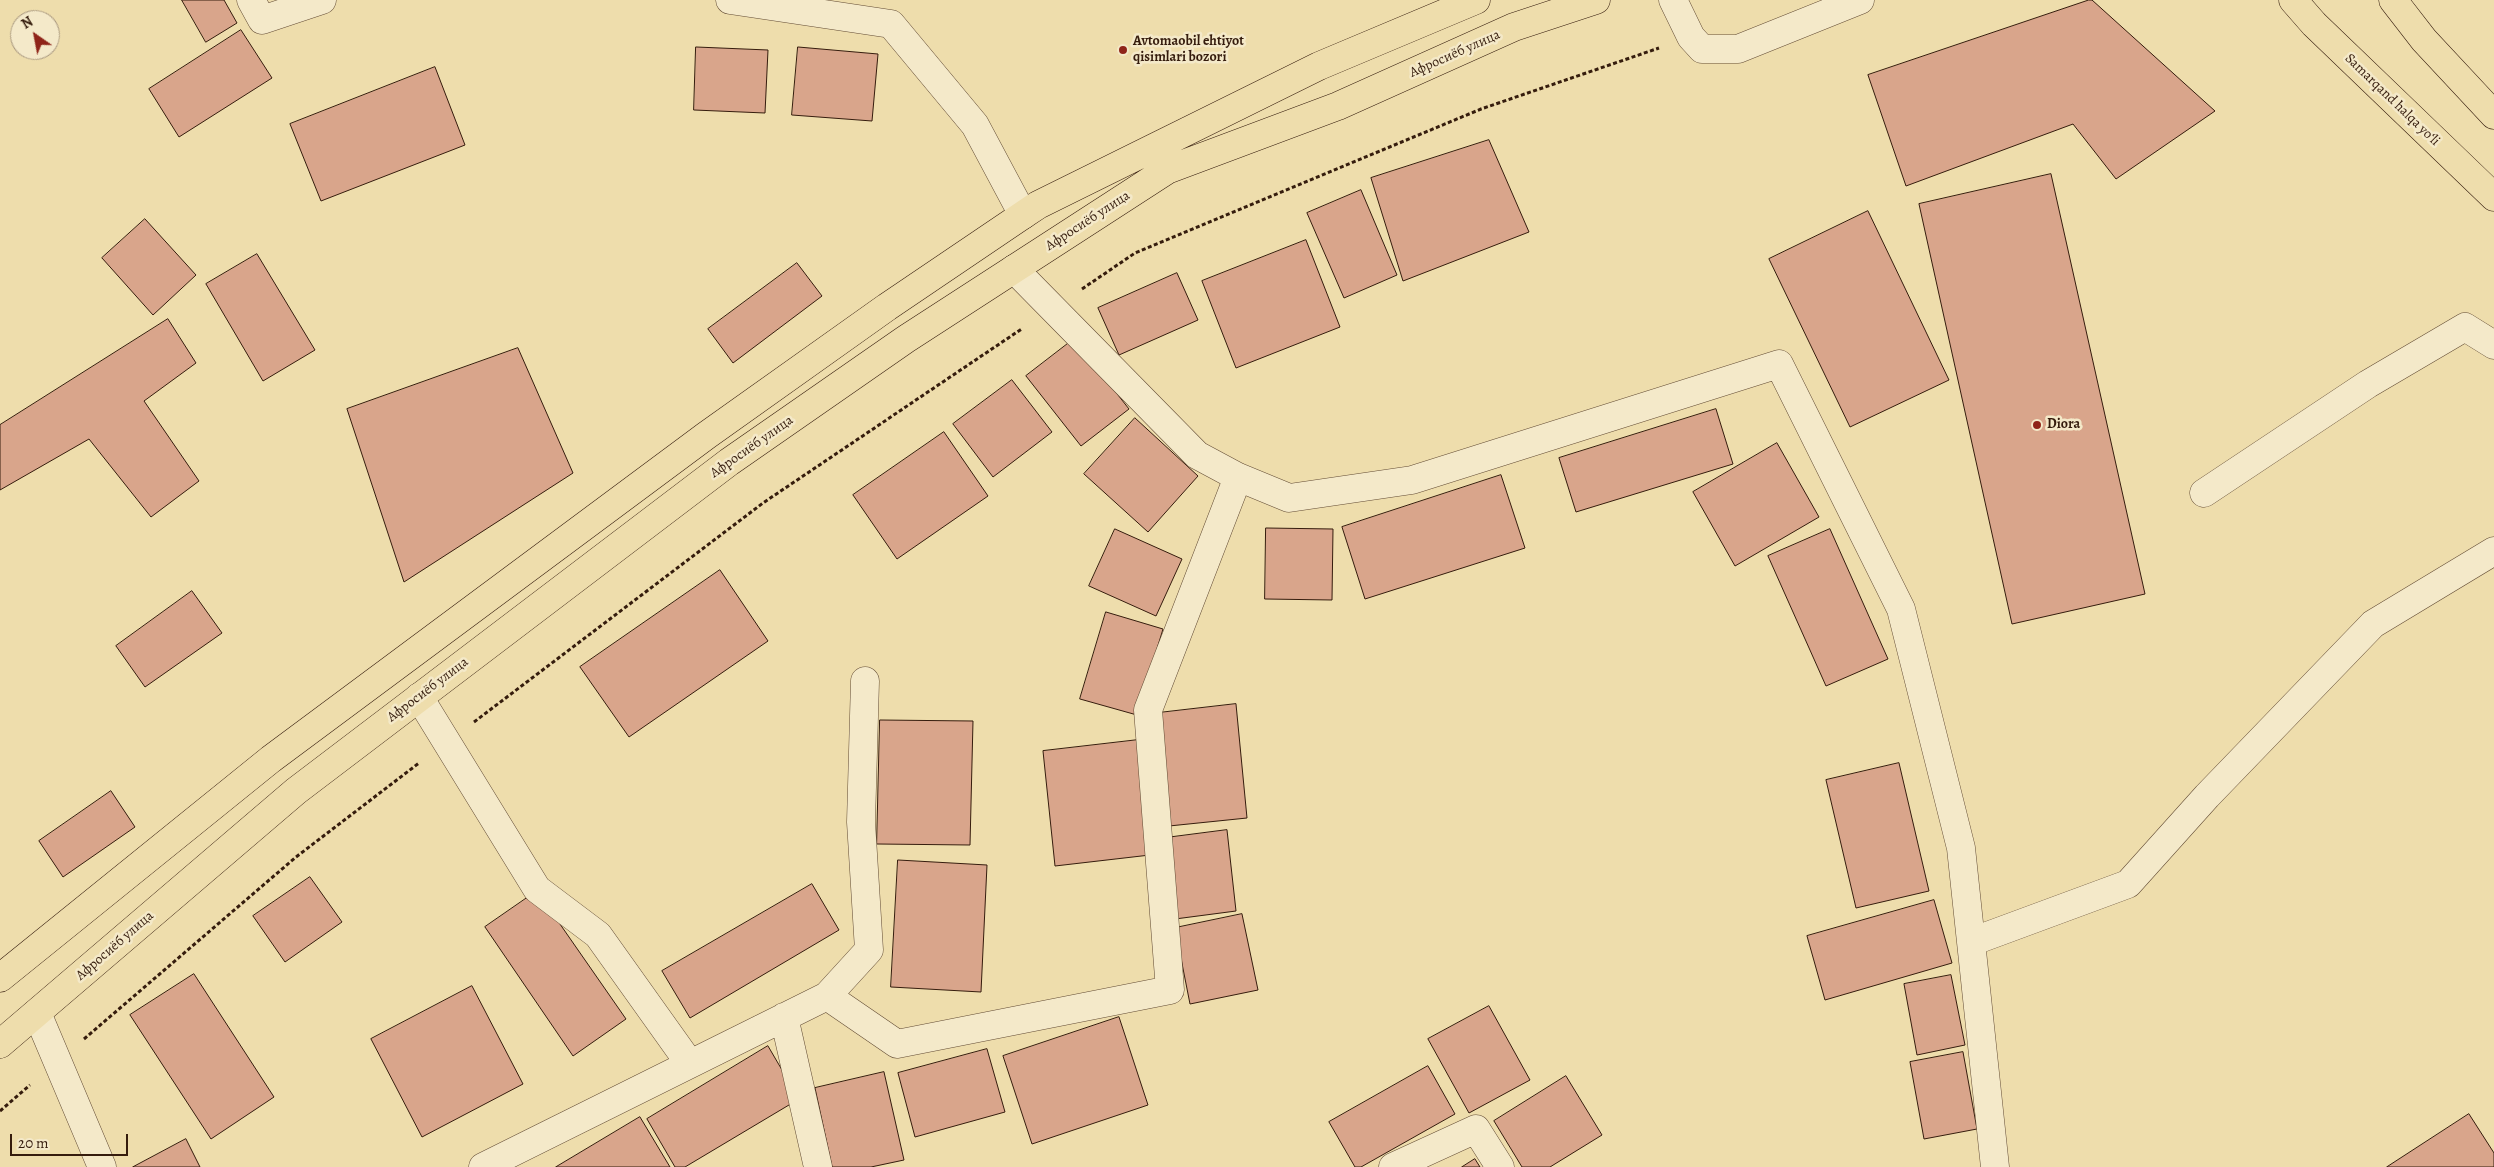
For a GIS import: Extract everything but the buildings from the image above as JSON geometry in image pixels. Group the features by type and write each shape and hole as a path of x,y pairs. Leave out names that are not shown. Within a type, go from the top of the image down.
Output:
{"main road":[{"path":"0,978 271,759 707,435 887,307 1038,205 1319,66 1476,0"},
{"name":"Афросиёб улица","path":"0,1044 296,791 729,462 906,339 1167,170 1338,106 1514,27 1596,0"},
{"name":"Samarqand halqa yoʻli","path":"2293,0 2314,24 2494,197"},
{"path":"2393,0 2424,40 2494,115"}],"street":[{"path":"251,0 262,20 322,0"},
{"path":"730,0 892,24 975,125 1023,215"},
{"path":"1673,0 1691,37 1702,49 1738,49 1860,0"},
{"path":"1014,269 1197,455 1238,477 1289,498 1412,480 1779,364 1901,609 1961,848 1995,1167"},
{"path":"2204,493 2368,384 2466,327 2494,345"},
{"path":"827,996 897,1044 1170,990 1148,710 1238,477"},
{"path":"1971,942 2128,884 2207,796 2373,624 2494,551"},
{"path":"483,1167 827,996 868,950 861,822 865,681"},
{"path":"419,697 537,889 598,935 690,1064"},
{"path":"37,1013 102,1167"},
{"path":"784,1017 818,1167"},
{"path":"1393,1167 1476,1129 1500,1167"}],"path":[{"path":"0,1111 296,856 446,742 763,503 1135,253 1481,109 1691,37"}],"place":[{"name":"Avtomaobil ehtiyot qisimlari bozori","path":"1123,50"},
{"name":"Diora","path":"2037,425"}]}
